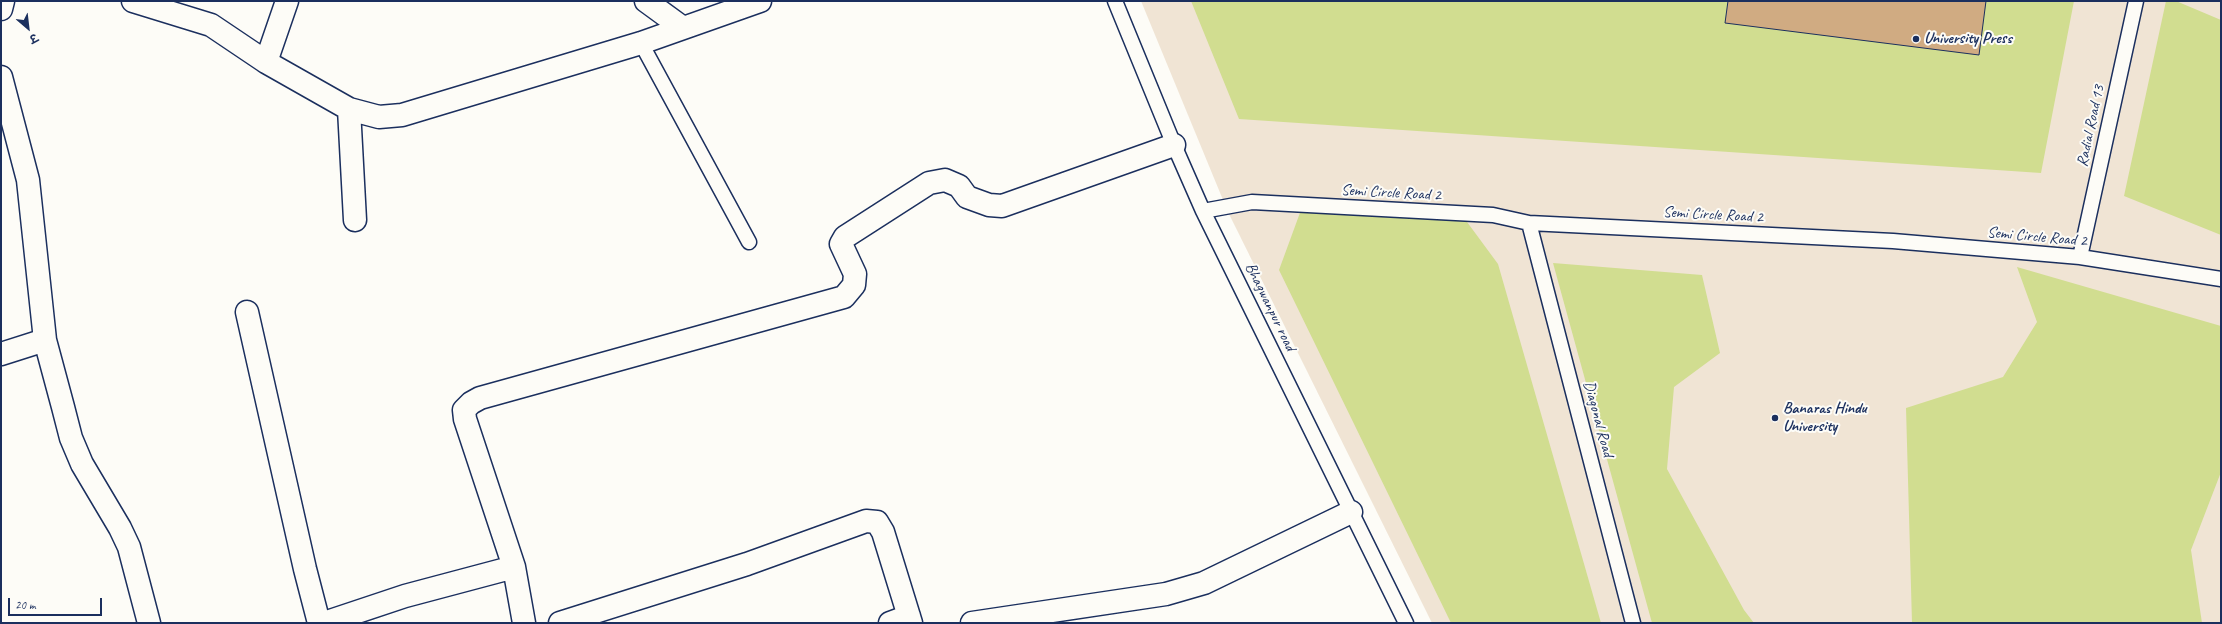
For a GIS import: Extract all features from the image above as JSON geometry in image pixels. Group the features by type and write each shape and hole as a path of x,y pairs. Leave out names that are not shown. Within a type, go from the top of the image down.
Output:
{"street":[{"path":"1,9 3,1"},
{"path":"133,1 211,24 266,62 349,110 379,117 402,115 641,43 760,1"},
{"path":"266,62 288,1"},
{"path":"646,1 683,28"},
{"path":"1,82 28,180 45,340 72,438 82,464 120,528 129,547 149,623"},
{"path":"349,110 355,220"},
{"path":"524,623 514,567 465,419 464,410 470,403 488,396 844,297 854,285 855,274 841,244 845,237 929,182 945,180 959,186 967,198 989,205 1002,206 1174,145"},
{"path":"247,312 305,569 319,623"},
{"path":"1,354 45,340"},
{"path":"972,623 1166,594 1204,583 1352,512"},
{"path":"560,623 747,564 866,521 877,522 883,532 903,621"},
{"path":"324,623 405,596 514,567"}],"lane":[{"name":"Bhagwanpur road","path":"1115,1 1174,145 1203,211 1406,623"},
{"name":"Radial Road 13","path":"2080,257 2136,1"},
{"path":"641,43 749,242"},
{"name":"Semi Circle Road 2","path":"1203,211 1252,202 1493,215 1529,223 1893,241 2080,257 2221,280"},
{"name":"Diagonal Road","path":"1529,223 1633,623"}],"shaded area":[{"name":"Banaras Hindu University","path":"1141,1 2221,1 2221,623 1432,623 1228,212"}],"green space":[{"path":"1191,1 2074,1 2041,173 1239,119"},
{"path":"2166,1 2176,1 2221,20 2221,235 2124,196"},
{"path":"1456,207 1498,264 1601,623 1451,623 1279,270 1301,210"},
{"path":"1553,263 1702,275 1720,353 1674,387 1667,469 1744,610 1754,623 1652,623"},
{"path":"2017,267 2221,326 2221,472 2191,550 2202,623 1912,623 1906,408 2003,377 2037,322"}],"building":[{"name":"University Press","path":"1728,1 1986,1 1979,55 1725,23"}],"place":[{"name":"University Press","path":"1916,39"},
{"name":"Banaras Hindu University","path":"1775,418"}]}
